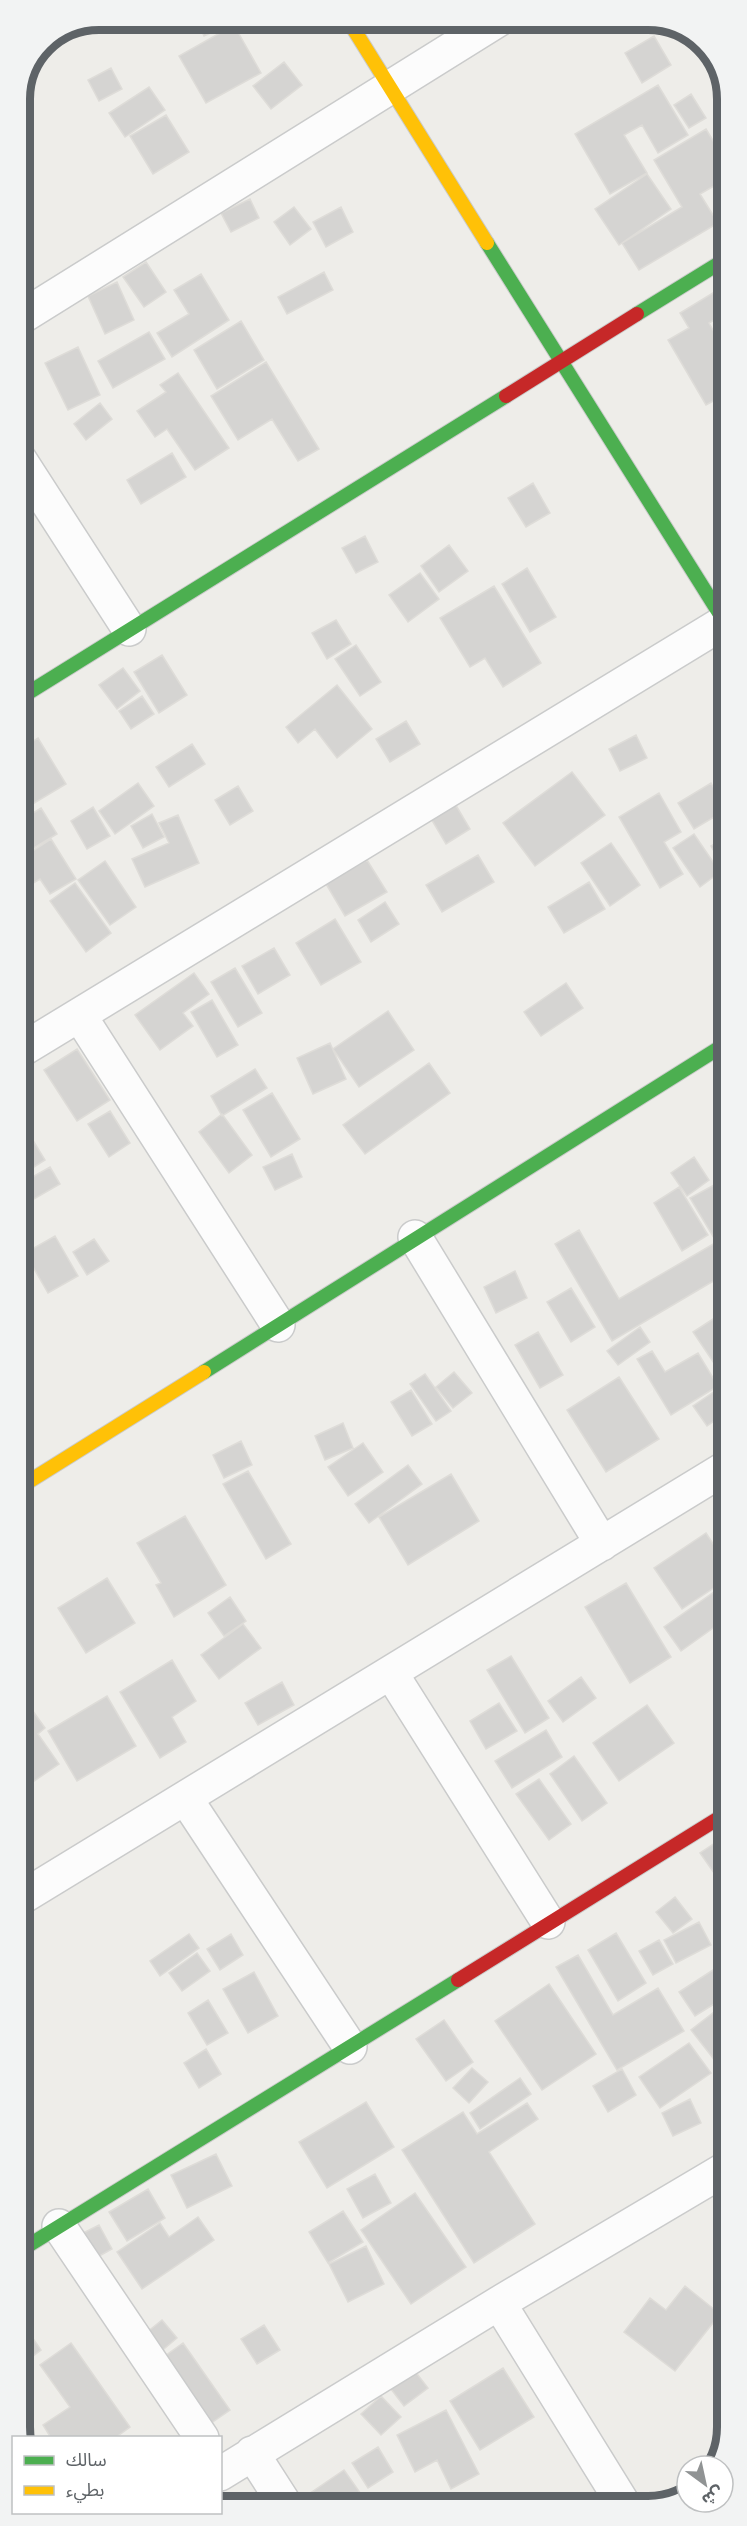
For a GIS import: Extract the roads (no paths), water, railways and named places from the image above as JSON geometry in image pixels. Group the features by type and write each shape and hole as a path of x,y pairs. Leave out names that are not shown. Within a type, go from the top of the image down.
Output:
{"street":[{"path":"354,30 717,609"},
{"path":"30,312 482,30"},
{"path":"30,692 717,265"},
{"path":"30,476 129,629"},
{"path":"30,1045 717,628"},
{"path":"80,1016 278,1325"},
{"path":"30,1480 717,1049"},
{"path":"415,1237 602,1544"},
{"path":"30,1893 717,1473"},
{"path":"391,1673 548,1922"},
{"path":"186,1799 350,2047"},
{"path":"30,2244 717,1819"},
{"path":"222,2470 499,2302 717,2176"},
{"path":"59,2226 201,2436"},
{"path":"499,2302 618,2496"},
{"path":"252,2453 280,2496"}]}
